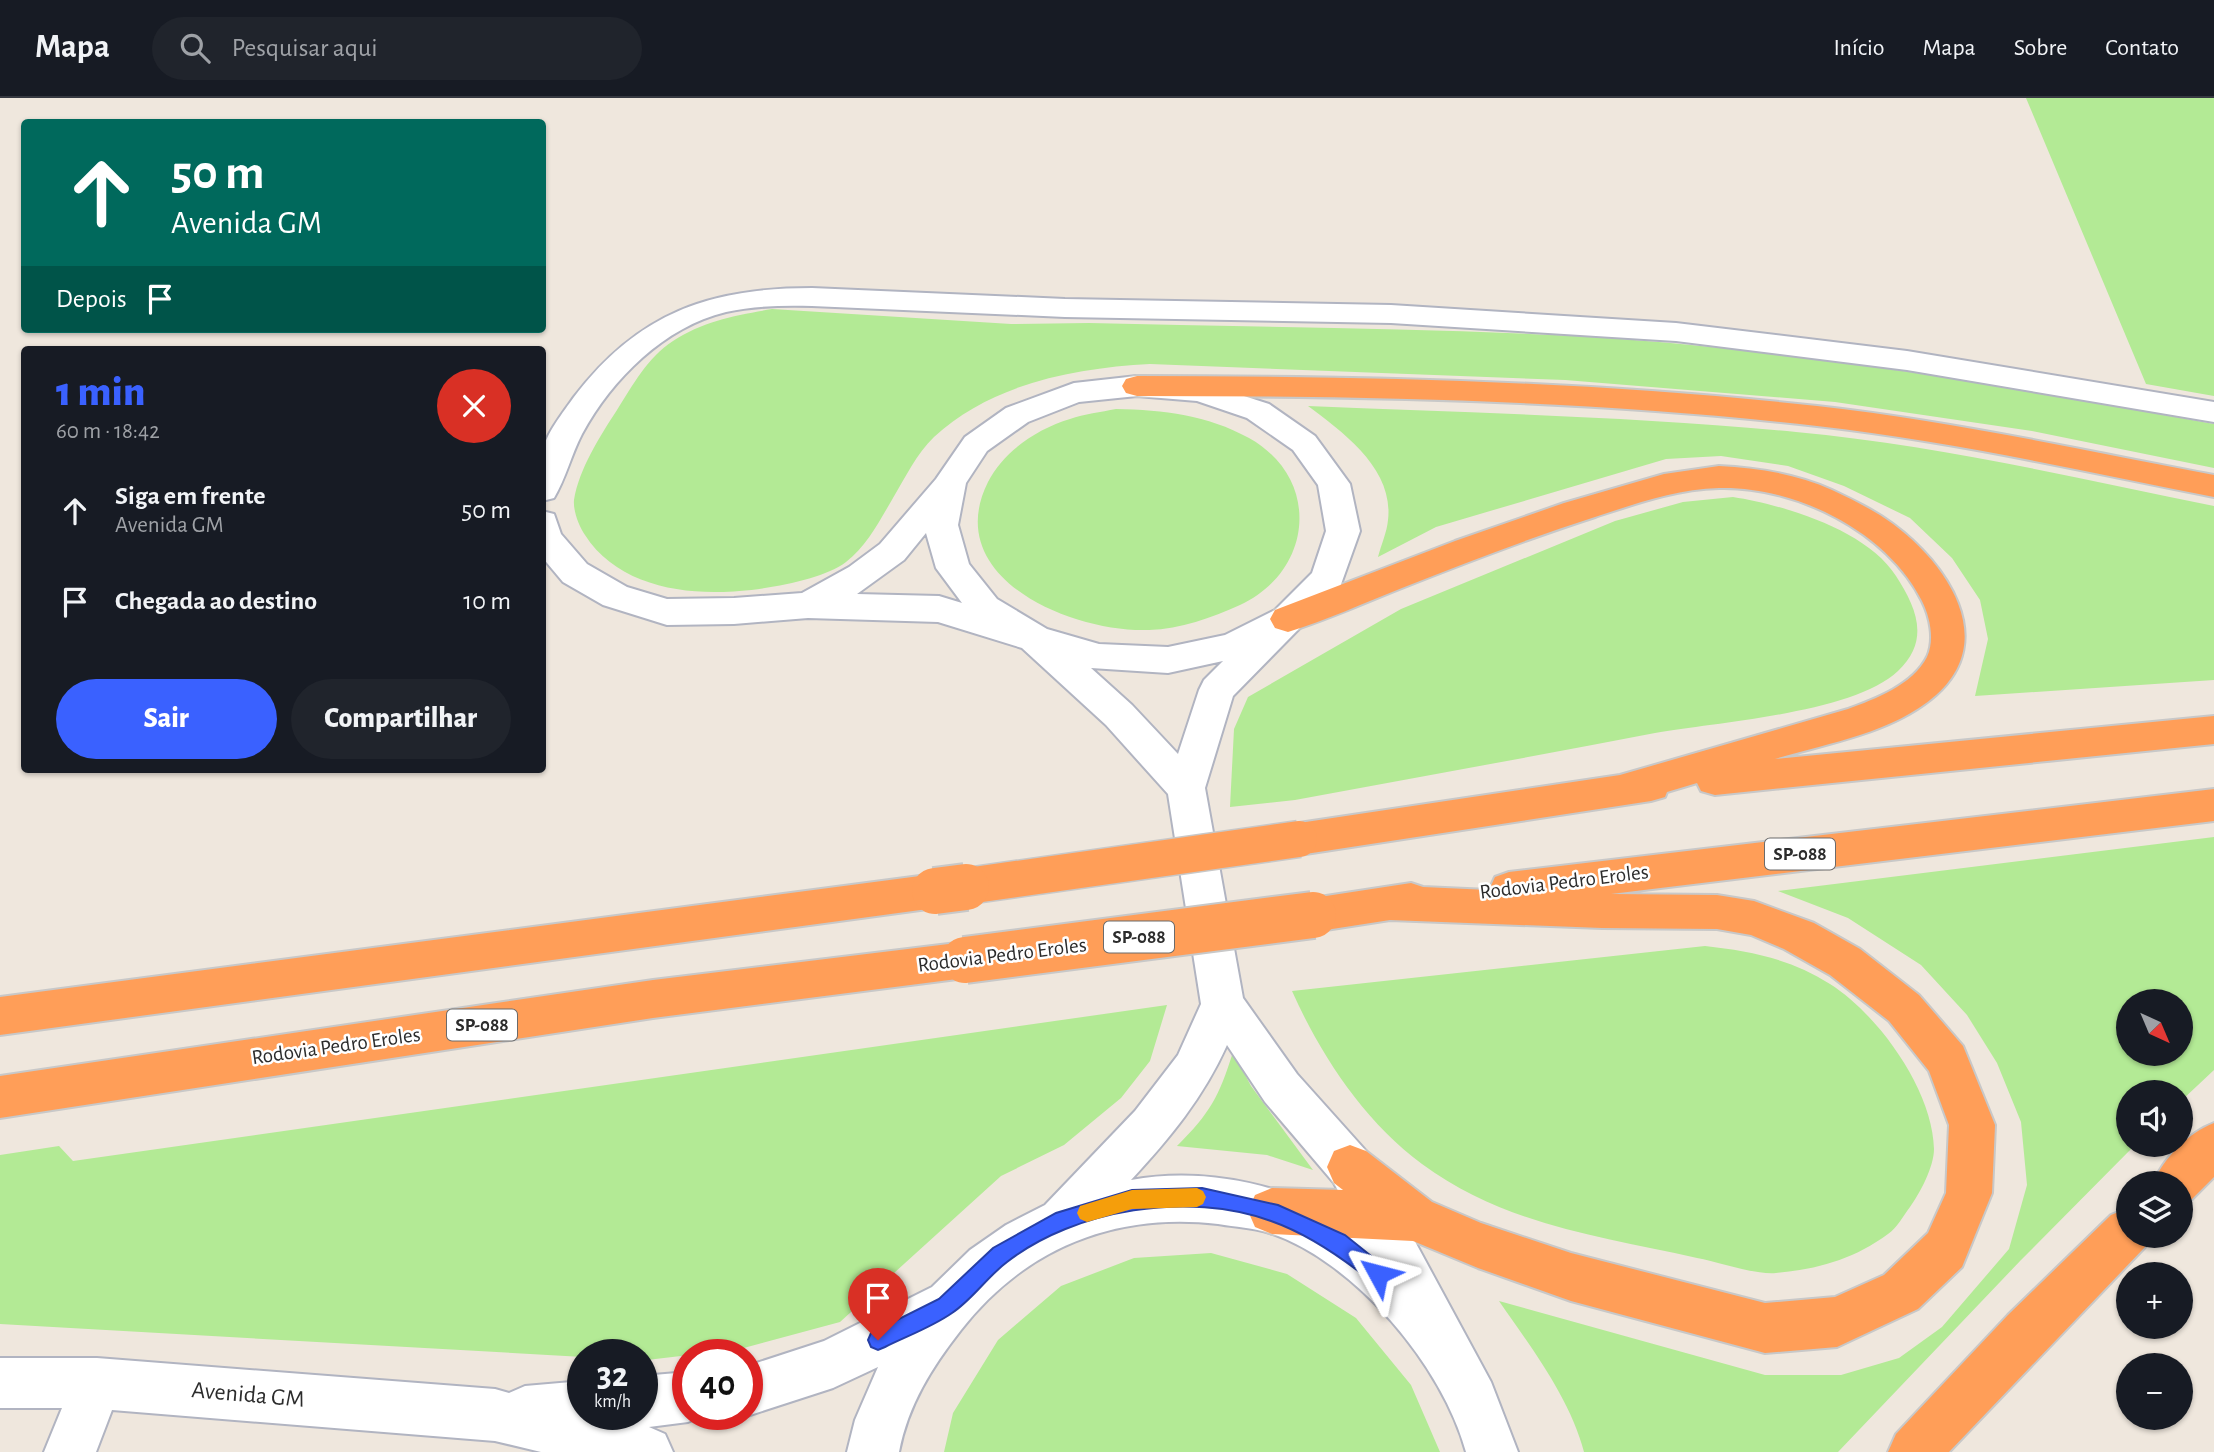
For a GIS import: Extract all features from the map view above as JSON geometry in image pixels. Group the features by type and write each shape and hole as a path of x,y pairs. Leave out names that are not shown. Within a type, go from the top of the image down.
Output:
{"highway":[{"path":"1136,386 1260,385 1441,390 1713,406 1819,416 1939,434 2214,486"},
{"path":"1288,619 1556,518 1659,484 1721,477 1776,484 1827,501 1874,527 1913,558 1936,591 1949,626 1947,657 1923,686 1882,712 1625,789"},
{"path":"0,1016 935,891 1625,789 2214,730"},
{"name":"Rodovia Pedro Eroles","path":"0,1097 653,999 1313,915 1386,903 2214,805"},
{"path":"1272,1211 1395,1216 1571,1277 1765,1328 1837,1322 1901,1292 1945,1250 1969,1193 1972,1125 1947,1060 1904,1008 1845,962 1799,936 1754,918 1717,912 1602,911 1386,903"},
{"path":"2188,1171 2214,1145"},
{"path":"1914,1452 2026,1333 2116,1243"}],"street":[{"path":"546,477 552,458 595,391 624,358 663,328 700,310 751,298 803,297 1068,308 1326,312 1600,326 1767,342 1909,360 2214,412"},
{"path":"808,605 861,576 891,552 950,482 976,444 1017,415 1074,393 1136,386 1200,392 1258,411 1304,443 1334,484 1343,531 1328,578 1217,690 1186,788 1223,1004 1281,1088 1395,1216 1448,1351 1485,1425 1492,1452"},
{"path":"950,482 941,525 953,568 985,608 1035,639 1119,715 1186,788"},
{"path":"546,538 575,573 615,596 667,612 734,611 808,605 939,609 1099,657 1168,660 1233,646 1288,619"},
{"path":"1063,1219 1151,1126 1194,1069 1223,1004"},
{"path":"873,1452 875,1438 904,1367 946,1306 1000,1255 1063,1219 1132,1200 1202,1197 1272,1211 1338,1242 1398,1289 1448,1351"},
{"path":"763,1386 833,1363 946,1306"},
{"path":"70,1452 97,1383"},
{"name":"Avenida GM","path":"0,1384 97,1383 495,1415 647,1452"},
{"name":"Avenida GM","path":"495,1415 567,1408"}],"green space":[{"path":"2026,98 2214,98 2214,396 2146,384"},
{"path":"772,309 1011,324 1089,323 1555,335 1638,340 1804,357 1968,381 2214,424 2214,468 2032,431 1835,402 1565,380 1150,364 1092,370 1035,382 981,404 957,419 922,450 867,541 846,562 820,575 767,588 700,592 662,586 626,573 597,550 575,514 577,488 597,442 641,372 673,341 708,324"},
{"path":"1308,406 1613,419 1796,432 1901,445 2006,463 2214,506 2214,680 1975,696 1988,639 1980,600 1952,558 1910,518 1844,486 1788,466 1721,456 1666,459 1436,527 1378,557 1388,520 1388,502 1383,484 1375,469 1351,440"},
{"path":"1116,409 1185,415 1201,419 1249,438 1273,456 1289,477 1297,500 1299,524 1294,548 1282,570 1264,590 1240,605 1184,625 1149,630 1118,628 1085,622 1052,610 1022,593 998,572 982,546 978,516 988,482 995,471 1012,451 1034,435 1075,417"},
{"path":"1733,497 1776,506 1823,522 1865,545 1883,560 1903,588 1917,624 1914,647 1898,671 1878,685 1850,697 1784,714 1655,733 1295,800 1230,807 1234,729 1248,697 1401,609 1615,521 1683,502"},
{"path":"2214,837 2214,1070 2193,1090 2193,1080 2116,1080 2116,1157 2123,1157 1838,1452 1584,1452 1578,1432 1559,1392 1499,1301 1765,1375 1841,1375 1899,1358 1942,1327 2009,1249 2027,1185 2021,1122 1997,1063 1967,1015 1921,965 1848,918 1778,891"},
{"path":"1705,946 1785,962 1830,984 1867,1015 1900,1056 1914,1079 1931,1127 1934,1149 1932,1164 1918,1195 1897,1225 1875,1243 1849,1256 1807,1269 1767,1273 1589,1235 1520,1215 1486,1201 1454,1185 1422,1164 1381,1128 1346,1086 1331,1063 1292,991"},
{"path":"1167,1005 1150,1061 1121,1098 1064,1145 1001,1176 840,1322 763,1343 763,1339 672,1339 672,1357 658,1359 658,1339 567,1339 567,1356 0,1324 0,1155 59,1146 73,1161"},
{"path":"1233,1052 1251,1086 1313,1170 1267,1155 1177,1146 1212,1104"},
{"path":"1211,1253 1287,1274 1356,1318 1411,1385 1440,1452 944,1452 953,1413 998,1340 1061,1286 1134,1258"}],"slow traffic":[{"path":"1087,1213 1132,1200 1197,1197"}],"route":[{"path":"878,1340 946,1306 1000,1255 1063,1219 1132,1200 1202,1197 1272,1211 1338,1242 1378,1274"}]}
